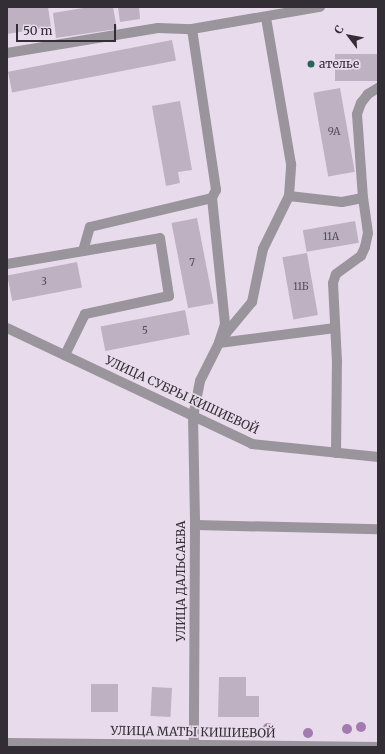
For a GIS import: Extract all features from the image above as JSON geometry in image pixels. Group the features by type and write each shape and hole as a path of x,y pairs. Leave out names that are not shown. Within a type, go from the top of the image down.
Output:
{"street":[{"path":"7,53 158,28 192,29 266,18 320,7"},
{"path":"219,343 252,302 263,249 289,196 291,164 266,18"},
{"path":"192,29 216,190 212,198 225,324 219,343"},
{"path":"336,453 337,362 333,283 336,274 361,256 368,233 363,198 357,114 361,103 368,94 378,88"},
{"path":"289,196 329,202 363,198"},
{"path":"83,251 90,227 212,198"},
{"path":"7,264 160,238 169,296 85,314 65,355"},
{"name":"УЛИЦА СУБРЫ КИШИЕВОЙ","path":"7,328 252,444 378,457"},
{"path":"219,343 335,328"},
{"name":"УЛИЦА ДАЛЬСАЕВА","path":"194,746 195,525 193,416 200,381 219,343"},
{"path":"195,525 378,529"},
{"name":"УЛИЦА МАТЫ КИШИЕВОЙ","path":"7,743 378,747"}],"building":[{"path":"48,7 51,27 7,34 7,8"},
{"path":"89,7 113,7 117,29 56,38 53,13"},
{"path":"118,7 139,7 140,19 120,22"},
{"path":"172,40 176,61 12,92 8,72"},
{"path":"335,54 378,54 378,81 335,81"},
{"path":"340,88 355,172 328,176 313,93"},
{"path":"180,101 192,170 178,172 180,183 166,186 152,106"},
{"path":"197,218 214,303 188,308 171,223"},
{"path":"355,221 359,243 307,252 303,230"},
{"path":"307,253 318,315 293,319 282,257"},
{"path":"77,262 82,288 12,301 7,276"},
{"path":"185,310 190,335 105,351 101,326"},
{"path":"219,677 246,677 246,696 259,696 259,717 218,717"},
{"path":"91,684 118,684 118,712 91,712"},
{"path":"152,687 172,688 170,717 150,716"}],"place":[{"name":"ателье","path":"311,64"}]}
